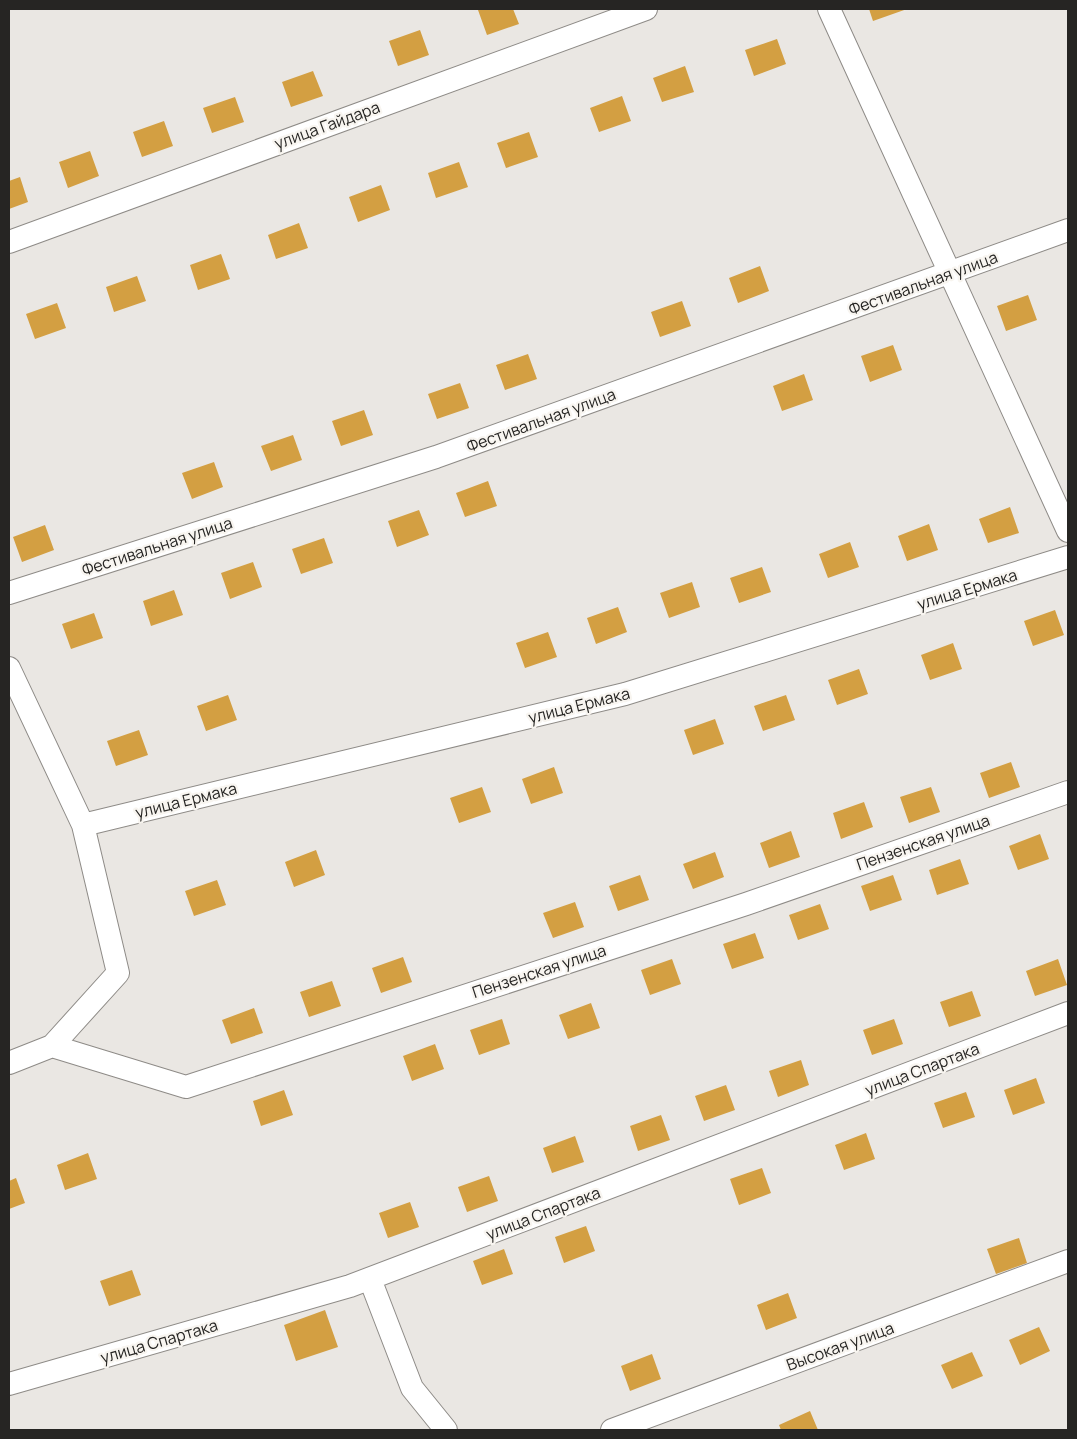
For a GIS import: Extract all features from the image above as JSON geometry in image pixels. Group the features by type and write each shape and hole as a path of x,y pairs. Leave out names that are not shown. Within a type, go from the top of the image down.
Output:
{"street":[{"name":"улица Гайдара","path":"9,242 646,9"},
{"path":"828,9 1068,531"},
{"name":"Фестивальная улица","path":"9,593 436,457 1068,230"},
{"name":"улица Ермака","path":"83,825 625,694 1068,558"},
{"path":"9,668 83,825 118,973 52,1046 9,1063"},
{"name":"Пензенская улица","path":"52,1046 186,1087 746,904 1068,792"},
{"name":"улица Спартака","path":"9,1384 370,1279 1068,1013"},
{"name":"Высокая улица","path":"612,1430 1068,1261"},
{"path":"370,1279 412,1388 446,1430"}],"building":[{"path":"513,9 519,24 487,35 478,10"},
{"path":"869,9 907,9 873,21"},
{"path":"420,30 429,55 398,66 389,41"},
{"path":"777,39 786,64 754,76 745,50"},
{"path":"685,66 694,92 662,102 653,78"},
{"path":"313,71 323,96 291,107 282,82"},
{"path":"622,96 631,121 599,132 590,108"},
{"path":"235,97 244,122 212,133 203,108"},
{"path":"164,121 173,146 142,157 133,132"},
{"path":"529,132 538,157 506,168 497,143"},
{"path":"90,151 99,176 68,188 59,162"},
{"path":"459,162 468,187 436,198 428,173"},
{"path":"20,177 28,202 9,209 9,181"},
{"path":"381,185 390,210 358,222 349,197"},
{"path":"299,223 308,248 276,259 268,235"},
{"path":"221,254 230,279 198,290 190,265"},
{"path":"760,266 769,291 738,303 729,278"},
{"path":"137,276 146,301 114,312 106,287"},
{"path":"1028,295 1037,320 1006,331 997,306"},
{"path":"682,301 691,326 660,337 651,312"},
{"path":"57,303 66,328 35,339 26,314"},
{"path":"893,345 902,370 870,382 861,356"},
{"path":"528,354 537,379 505,390 496,365"},
{"path":"804,374 813,400 782,411 773,386"},
{"path":"460,383 469,408 437,419 428,394"},
{"path":"364,410 373,435 341,446 332,421"},
{"path":"293,435 302,460 271,471 261,446"},
{"path":"214,462 223,487 192,499 182,473"},
{"path":"488,481 497,506 465,517 456,493"},
{"path":"1010,507 1019,533 988,543 979,519"},
{"path":"419,510 429,535 397,547 388,521"},
{"path":"929,524 938,550 907,561 898,536"},
{"path":"45,525 54,550 22,562 13,537"},
{"path":"324,538 333,563 301,574 292,549"},
{"path":"850,542 859,567 828,578 819,554"},
{"path":"253,562 262,587 230,599 221,573"},
{"path":"762,567 771,592 739,603 730,578"},
{"path":"692,582 700,607 669,618 660,593"},
{"path":"174,590 183,615 151,626 143,601"},
{"path":"618,607 627,632 596,644 587,618"},
{"path":"1055,610 1064,635 1033,646 1024,621"},
{"path":"94,613 103,638 71,649 62,624"},
{"path":"548,632 557,657 525,668 516,643"},
{"path":"953,643 962,669 930,680 921,655"},
{"path":"859,669 868,694 837,705 828,680"},
{"path":"228,695 237,720 206,731 197,706"},
{"path":"786,695 795,720 763,731 754,706"},
{"path":"715,719 724,744 693,755 684,730"},
{"path":"139,730 148,755 116,766 107,741"},
{"path":"1011,762 1020,787 989,798 980,773"},
{"path":"554,767 563,793 531,804 522,779"},
{"path":"482,787 491,812 459,823 450,798"},
{"path":"931,787 940,812 909,823 900,797"},
{"path":"864,802 873,827 841,839 833,813"},
{"path":"791,831 800,857 769,868 760,843"},
{"path":"1040,834 1049,859 1018,870 1009,846"},
{"path":"316,850 325,875 294,887 285,862"},
{"path":"715,852 724,877 693,889 683,864"},
{"path":"960,859 969,884 937,895 929,870"},
{"path":"640,875 649,900 618,911 609,886"},
{"path":"893,875 902,900 870,911 861,886"},
{"path":"217,880 226,905 194,916 185,891"},
{"path":"575,902 584,927 553,938 543,913"},
{"path":"820,904 829,929 798,940 789,915"},
{"path":"755,933 764,958 732,969 723,944"},
{"path":"403,957 412,982 381,993 372,968"},
{"path":"672,959 681,984 650,995 641,970"},
{"path":"1058,959 1067,985 1035,996 1026,971"},
{"path":"332,981 341,1006 309,1017 300,992"},
{"path":"972,991 981,1016 949,1027 940,1002"},
{"path":"591,1003 600,1028 568,1039 559,1015"},
{"path":"254,1008 263,1033 231,1044 222,1020"},
{"path":"502,1019 510,1044 479,1055 470,1030"},
{"path":"894,1019 903,1044 872,1055 863,1030"},
{"path":"435,1044 444,1069 412,1081 403,1056"},
{"path":"801,1060 809,1085 778,1097 769,1071"},
{"path":"1036,1078 1045,1103 1013,1115 1004,1090"},
{"path":"726,1085 735,1110 704,1121 695,1096"},
{"path":"284,1090 293,1115 261,1126 253,1101"},
{"path":"966,1092 975,1117 943,1128 934,1103"},
{"path":"661,1115 670,1140 638,1151 630,1126"},
{"path":"866,1133 875,1159 844,1170 835,1145"},
{"path":"575,1136 584,1162 552,1173 543,1148"},
{"path":"88,1153 97,1179 65,1190 57,1165"},
{"path":"762,1168 771,1193 739,1205 730,1179"},
{"path":"489,1176 498,1201 467,1212 458,1187"},
{"path":"16,1178 25,1203 9,1209 9,1181"},
{"path":"410,1202 419,1227 388,1238 379,1213"},
{"path":"586,1226 595,1251 564,1263 555,1237"},
{"path":"1019,1238 1027,1263 996,1274 987,1249"},
{"path":"504,1249 513,1274 482,1285 473,1261"},
{"path":"132,1270 141,1295 109,1306 100,1281"},
{"path":"788,1293 797,1318 766,1330 757,1305"},
{"path":"325,1310 338,1347 296,1361 284,1325"},
{"path":"1039,1327 1050,1351 1020,1365 1009,1340"},
{"path":"972,1352 983,1376 952,1389 941,1365"},
{"path":"652,1354 661,1379 630,1391 621,1366"},
{"path":"810,1411 818,1430 781,1430 779,1425"}]}
